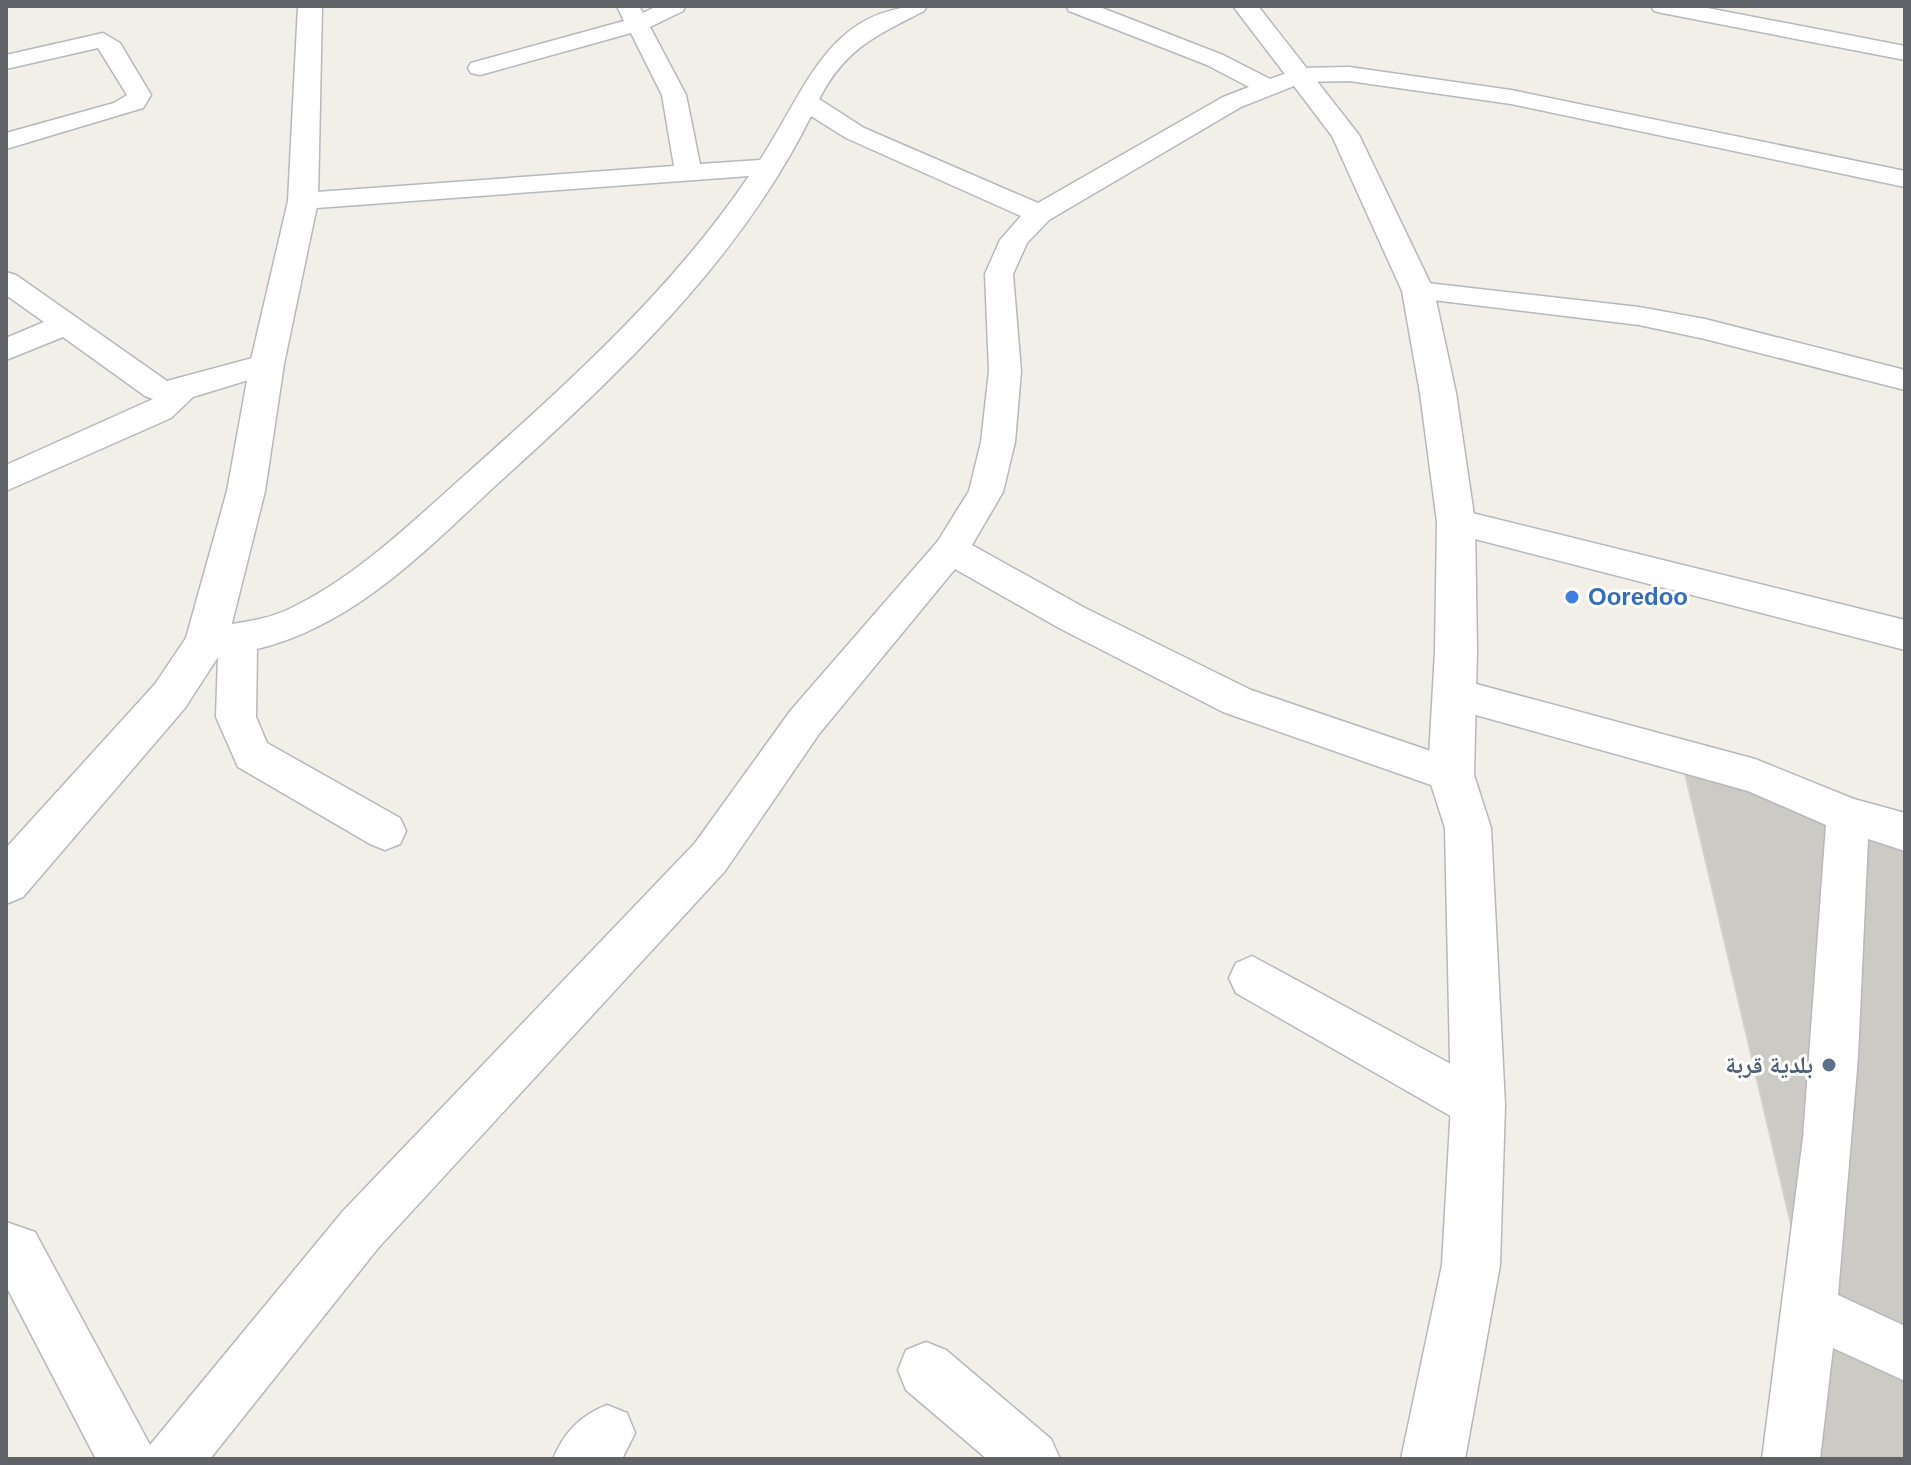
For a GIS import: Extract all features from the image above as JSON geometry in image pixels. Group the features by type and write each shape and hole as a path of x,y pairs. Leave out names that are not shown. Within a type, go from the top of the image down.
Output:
{"street":[{"path":"310,6 303,201 267,364 222,641 236,717 252,755 385,831"},
{"path":"480,68 634,15 675,6"},
{"path":"6,882 222,641 273,631 308,616 354,588 613,363 672,298 728,226 776,155 815,83 852,40 916,6"},
{"path":"1077,6 1215,60 1284,81"},
{"path":"1245,6 1284,81 1345,135 1418,291 1438,393 1456,522 1451,775 1468,828 1478,1105 1471,1265 1433,1459"},
{"path":"1662,6 1905,53"},
{"path":"634,15 674,95 689,173"},
{"path":"6,62 103,40 112,48 139,95 134,103 123,108 6,141"},
{"path":"173,1459 361,1229 710,857 805,722 951,550 986,492 998,442 1005,371 999,274 1014,240 1039,214 1232,102 1284,81 1349,74 1511,97 1905,179"},
{"path":"807,102 855,133 1039,214"},
{"path":"303,201 689,173 776,155 855,133"},
{"path":"6,281 156,389 168,392 182,390 267,364"},
{"path":"1418,291 1652,319 1905,380"},
{"path":"6,350 64,325"},
{"path":"6,479 160,410 182,390"},
{"path":"1456,522 1905,635"},
{"path":"951,550 1072,618 1237,701 1451,775"},
{"path":"1454,694 1755,776 1848,815 1905,832"},
{"path":"1791,1459 1811,1310 1840,1005 1848,815"},
{"path":"1252,978 1478,1105"},
{"path":"6,1248 16,1251 127,1459"},
{"path":"1811,1310 1905,1354"},
{"path":"926,1370 1031,1459"}],"building":[{"name":"بلدية قربة","path":"1681,756 1905,821 1905,1459 1791,1459 1811,1310"}],"place":[{"name":"Ooredoo","path":"1572,597"},
{"name":"بلدية قربة","path":"1829,1065"}]}
